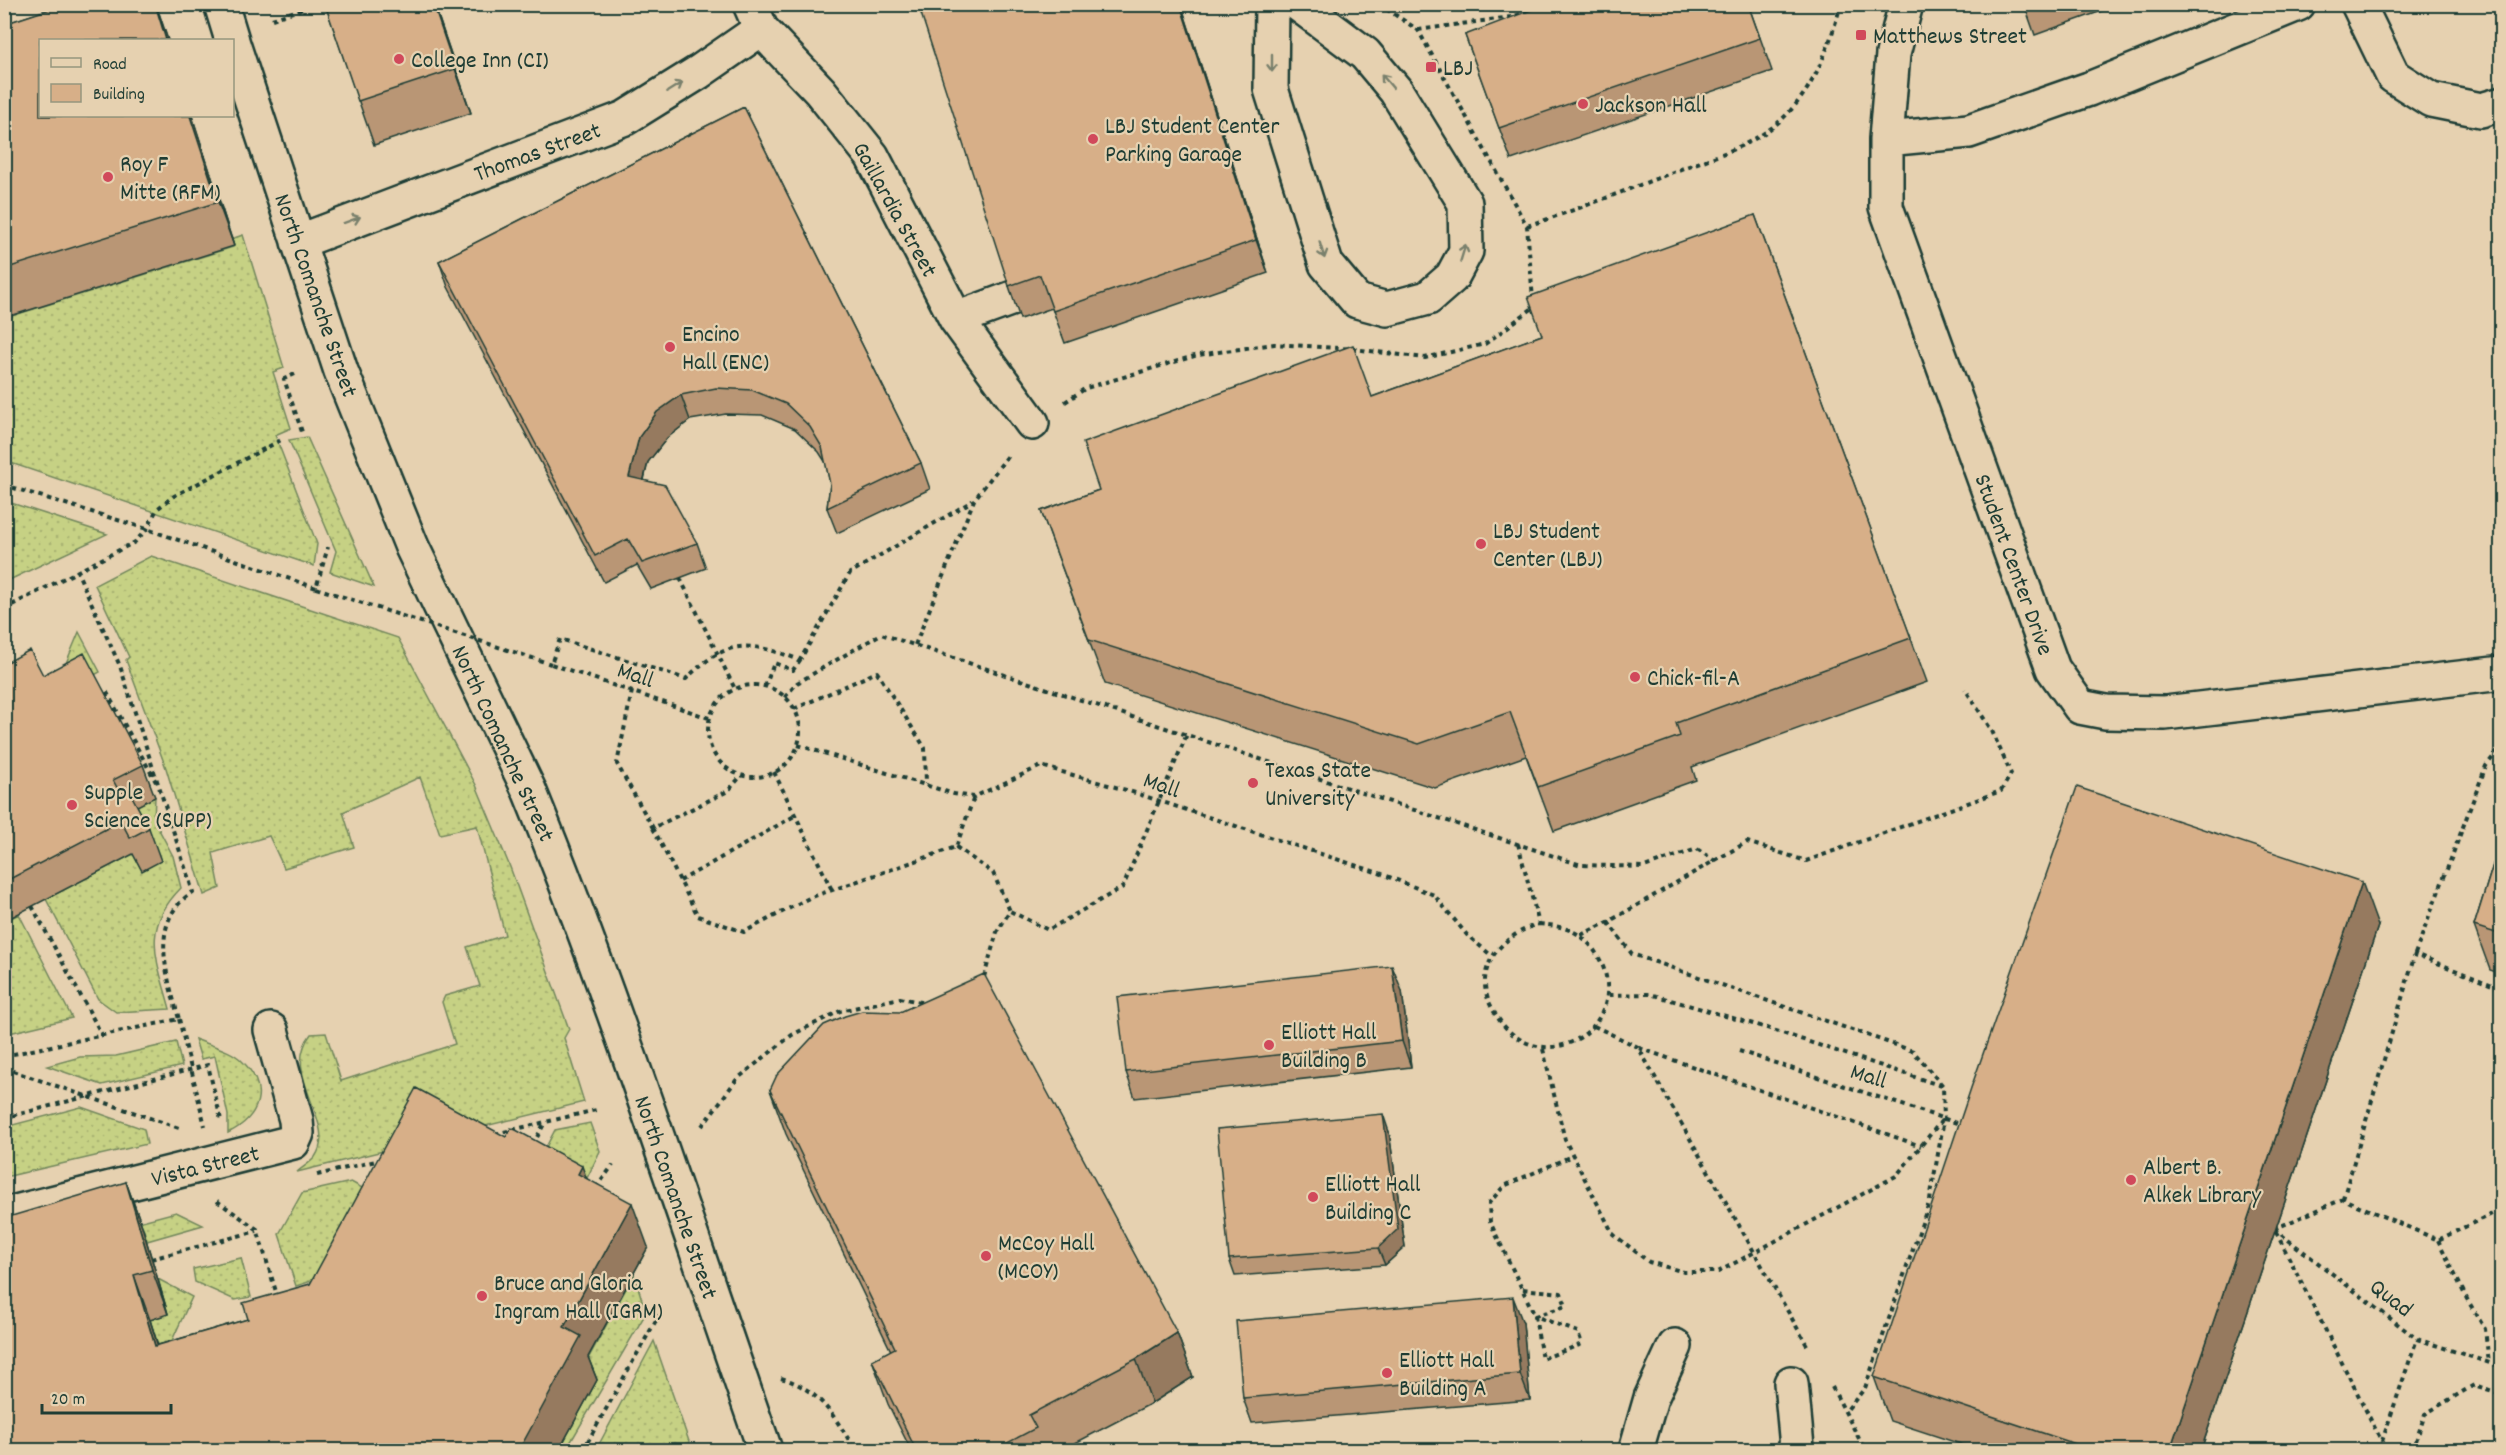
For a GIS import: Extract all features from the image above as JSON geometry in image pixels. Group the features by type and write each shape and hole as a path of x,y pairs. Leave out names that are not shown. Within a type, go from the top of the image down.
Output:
{"street":[{"name":"North Comanche Street","path":"221,4 231,39"},
{"path":"1272,4 1271,89 1326,264 1357,301 1387,309 1428,298 1452,277 1466,251 1465,203 1396,91 1371,62 1298,4"},
{"name":"Student Center Drive","path":"1906,4 1893,54 1886,139 1886,207 2053,669 2080,707 2106,712 2165,713 2502,672"},
{"path":"1886,139 1970,131 2089,89 2298,4"},
{"path":"2358,4 2393,76 2431,100 2481,110 2502,104"},
{"name":"Thomas Street","path":"298,242 626,118 699,72 755,17"},
{"name":"Gaillardia Street","path":"755,17 820,91 872,156 956,319 1032,423"},
{"name":"North Comanche Street","path":"234,47 341,370 411,547 529,790 545,828 622,1035 765,1450"},
{"path":"956,319 1013,298"},
{"name":"Vista Street","path":"4,1215 293,1142 297,1133 296,1120 271,1030"},
{"path":"1636,1450 1651,1398 1675,1346"},
{"path":"1791,1383 1797,1447 1794,1450"}],"path":[{"path":"272,20 316,4"},
{"path":"1418,30 1511,17 1548,4"},
{"path":"1527,226 1579,209 1757,139 1790,112 1811,84 1827,50 1841,4"},
{"path":"915,645 974,500 1032,423 1086,388 1198,355 1274,345 1354,349 1425,358 1485,344 1534,307 1544,305"},
{"path":"295,374 284,379 302,432"},
{"path":"4,609 135,542 147,529 157,509 174,496 283,439"},
{"name":"Mall","path":"4,485 147,529 316,588 709,718"},
{"path":"765,687 774,663 793,670 850,573 974,500"},
{"path":"316,588 328,547"},
{"path":"77,571 120,666 193,892 181,899 171,912 162,949 207,1134"},
{"path":"680,578 735,688"},
{"path":"785,697 797,684 881,634 1581,865 1644,867 1697,849 1715,861"},
{"path":"551,664 560,639 686,679 717,654 741,645 765,647 800,660"},
{"path":"794,710 877,672 925,748 926,784"},
{"path":"748,685 765,687 785,697 799,721 798,745 792,758 774,772 755,778 741,776 727,769 710,747 707,732 714,705 735,688 748,685"},
{"path":"100,692 105,689 161,792"},
{"path":"1581,934 1608,922 1747,842 1806,861 2001,791 2011,774 1992,731 1965,689"},
{"path":"632,692 617,764 698,916 744,932 832,890 956,847"},
{"path":"956,847 993,873 1010,911 1048,930 1123,886 1160,803 1187,734"},
{"path":"798,745 974,797 956,847"},
{"path":"2343,1199 2415,954 2486,766 2502,746"},
{"name":"Mall","path":"974,797 1041,766 1108,784 1160,803 1382,874 1434,895 1467,935 1492,956"},
{"path":"774,772 832,890"},
{"path":"653,828 728,791 741,776"},
{"path":"680,880 796,815"},
{"path":"1518,844 1539,924"},
{"path":"32,906 102,1035"},
{"path":"983,982 997,932 1010,911"},
{"path":"1608,922 1632,954 1913,1051 1943,1086 1944,1119 1930,1200 1864,1388 1846,1411"},
{"path":"1539,924 1562,926 1581,934 1604,966 1609,995 1594,1026 1572,1043 1543,1049 1520,1041 1500,1024 1488,1001 1485,978 1492,956 1501,943 1520,930 1539,924"},
{"path":"2415,954 2502,989"},
{"path":"1609,995 1650,994 1767,1028 1943,1086"},
{"path":"702,1126 737,1079 792,1035 840,1011 900,998 932,1005"},
{"path":"4,1056 178,1018"},
{"path":"1594,1026 1638,1047 1921,1146"},
{"path":"1638,1047 1694,1143 1746,1240"},
{"path":"1543,1049 1560,1125 1613,1234 1649,1262 1684,1272 1718,1272 1896,1176 1944,1119"},
{"name":"Mall","path":"1739,1051 1965,1125"},
{"path":"4,1118 208,1065 223,1130"},
{"path":"4,1068 190,1131"},
{"path":"531,1150 545,1122"},
{"path":"1535,1316 1578,1332 1582,1344 1542,1359 1535,1316 1490,1222 1489,1203 1504,1185 1574,1155"},
{"path":"593,1194 614,1164"},
{"path":"213,1199 257,1231 279,1302"},
{"path":"2382,1442 2274,1229 2343,1199 2438,1240 2467,1299 2485,1329 2489,1363"},
{"path":"2438,1240 2502,1209"},
{"name":"Quad","path":"2274,1229 2416,1339 2502,1367"},
{"path":"151,1259 257,1231"},
{"path":"1523,1289 1561,1293 1566,1306 1535,1316"},
{"path":"583,1450 659,1315"},
{"path":"2379,1450 2416,1339"},
{"path":"736,1367 785,1379 813,1394 829,1407 855,1450"},
{"path":"2413,1450 2425,1414 2474,1385 2502,1394"},
{"path":"1073,1444 1076,1450"}],"green space":[{"path":"243,235 284,368 273,372 291,428 275,435 317,544 314,566 5,461 5,318 233,247 231,239"},
{"path":"307,437 374,587 330,572 336,551 289,440"},
{"path":"5,501 107,534 5,582"},
{"path":"151,556 398,638 476,785 510,867 569,1029 564,1038 584,1102 297,1172 315,1157 320,1144 320,1129 302,1066 303,1050 311,1034 326,1033 341,1081 455,1044 442,1002 445,996 480,986 467,947 505,935 477,826 440,834 420,777 343,812 354,847 284,868 269,836 213,853 220,888 204,895 166,768 126,660 129,657 95,585"},
{"path":"79,632 100,672 51,699"},
{"path":"155,797 154,820 173,856 181,888 168,903 160,917 156,931 157,960 170,1009 116,1012 98,999 46,899 133,854 142,871 125,812"},
{"path":"19,914 72,1018 5,1034 5,921"},
{"path":"195,1039 238,1057 251,1071 256,1081 258,1101 254,1110 248,1119 228,1133 228,1115 215,1056 201,1059"},
{"path":"176,1042 182,1066 102,1085 47,1066 80,1057 116,1056"},
{"path":"81,1107 144,1129 147,1144 5,1177 5,1127"},
{"path":"590,1123 600,1151 577,1199 532,1174 555,1130"},
{"path":"351,1182 368,1191 321,1278 296,1286 279,1234 302,1193"},
{"path":"176,1212 203,1225 147,1241 143,1227 71,1240"},
{"path":"241,1258 251,1297 235,1300 195,1282 193,1269"},
{"path":"634,1274 646,1313 566,1450 559,1450 581,1372"},
{"path":"158,1279 192,1297 170,1345 171,1390 150,1320 168,1314"},
{"path":"654,1341 692,1450 596,1450"}],"building":[{"name":"Roy F Mitte (RFM)","path":"65,4 155,4 166,39 39,39 39,117 190,117 218,202 4,269 4,24"},
{"name":"College Inn (CI)","path":"325,4 433,4 455,69 358,101"},
{"name":"LBJ Student Center Parking Garage","path":"918,4 1180,4 1256,240 1053,311 1040,275 1009,286"},
{"name":"Jackson Hall","path":"1547,4 1748,4 1760,38 1499,128 1465,35"},
{"name":"Encino Hall (ENC)","path":"744,107 921,463 827,508 830,484 822,447 810,427 786,404 752,390 716,388 681,395 657,412 639,437 629,477 665,485 697,543 642,563 628,539 595,556 439,261"},
{"name":"LBJ Student Center (LBJ)","path":"1755,215 1911,638 1676,723 1680,736 1538,787 1510,712 1419,744 1089,640 1041,511 1099,490 1083,443 1353,345 1372,397 1542,335 1528,297"},
{"name":"Supple Science (SUPP)","path":"30,650 43,675 84,653 143,765 113,780 120,793 128,789 149,828 130,838 121,821 4,882 4,664"},
{"name":"Albert B. Alkek Library","path":"2077,787 2362,882 2170,1450 2094,1450 1874,1377 1971,1088"},
{"path":"2502,836 2502,935 2474,926"},
{"name":"Elliott Hall Building B","path":"1392,966 1402,1041 1126,1072 1117,997"},
{"name":"McCoy Hall (MCOY)","path":"984,974 1177,1333 1136,1359 1029,1415 1036,1428 994,1450 916,1450 872,1360 895,1348 770,1090 777,1075 824,1025 862,1011 900,1012"},
{"name":"Bruce and Gloria Ingram Hall (IGRM)","path":"416,1088 506,1137 511,1128 516,1130 582,1166 578,1174 632,1203 564,1327 581,1336 519,1450 4,1450 4,1226 7,1225 5,1218 126,1182 152,1270 134,1275 155,1346 248,1319 243,1303 310,1284"},
{"name":"Elliott Hall Building C","path":"1383,1114 1398,1229 1378,1248 1229,1259 1217,1129"},
{"name":"Elliott Hall Building A","path":"1513,1297 1520,1374 1243,1398 1236,1321"},
{"path":"2502,1429 2502,1450 2493,1450"}],"place":[{"name":"Matthews Street","path":"1861,35"},
{"name":"College Inn (CI)","path":"399,59"},
{"name":"LBJ","path":"1431,67"},
{"name":"Jackson Hall","path":"1583,104"},
{"name":"LBJ Student Center Parking Garage","path":"1093,139"},
{"name":"Roy F Mitte (RFM)","path":"108,177"},
{"name":"Encino Hall (ENC)","path":"670,347"},
{"name":"LBJ Student Center (LBJ)","path":"1481,544"},
{"name":"Chick-fil-A","path":"1635,677"},
{"name":"Texas State University","path":"1253,783"},
{"name":"Supple Science (SUPP)","path":"72,805"},
{"name":"Elliott Hall Building B","path":"1269,1045"},
{"name":"Albert B. Alkek Library","path":"2131,1180"},
{"name":"Elliott Hall Building C","path":"1313,1197"},
{"name":"McCoy Hall (MCOY)","path":"986,1256"},
{"name":"Bruce and Gloria Ingram Hall (IGRM)","path":"482,1296"},
{"name":"Elliott Hall Building A","path":"1387,1373"}]}
